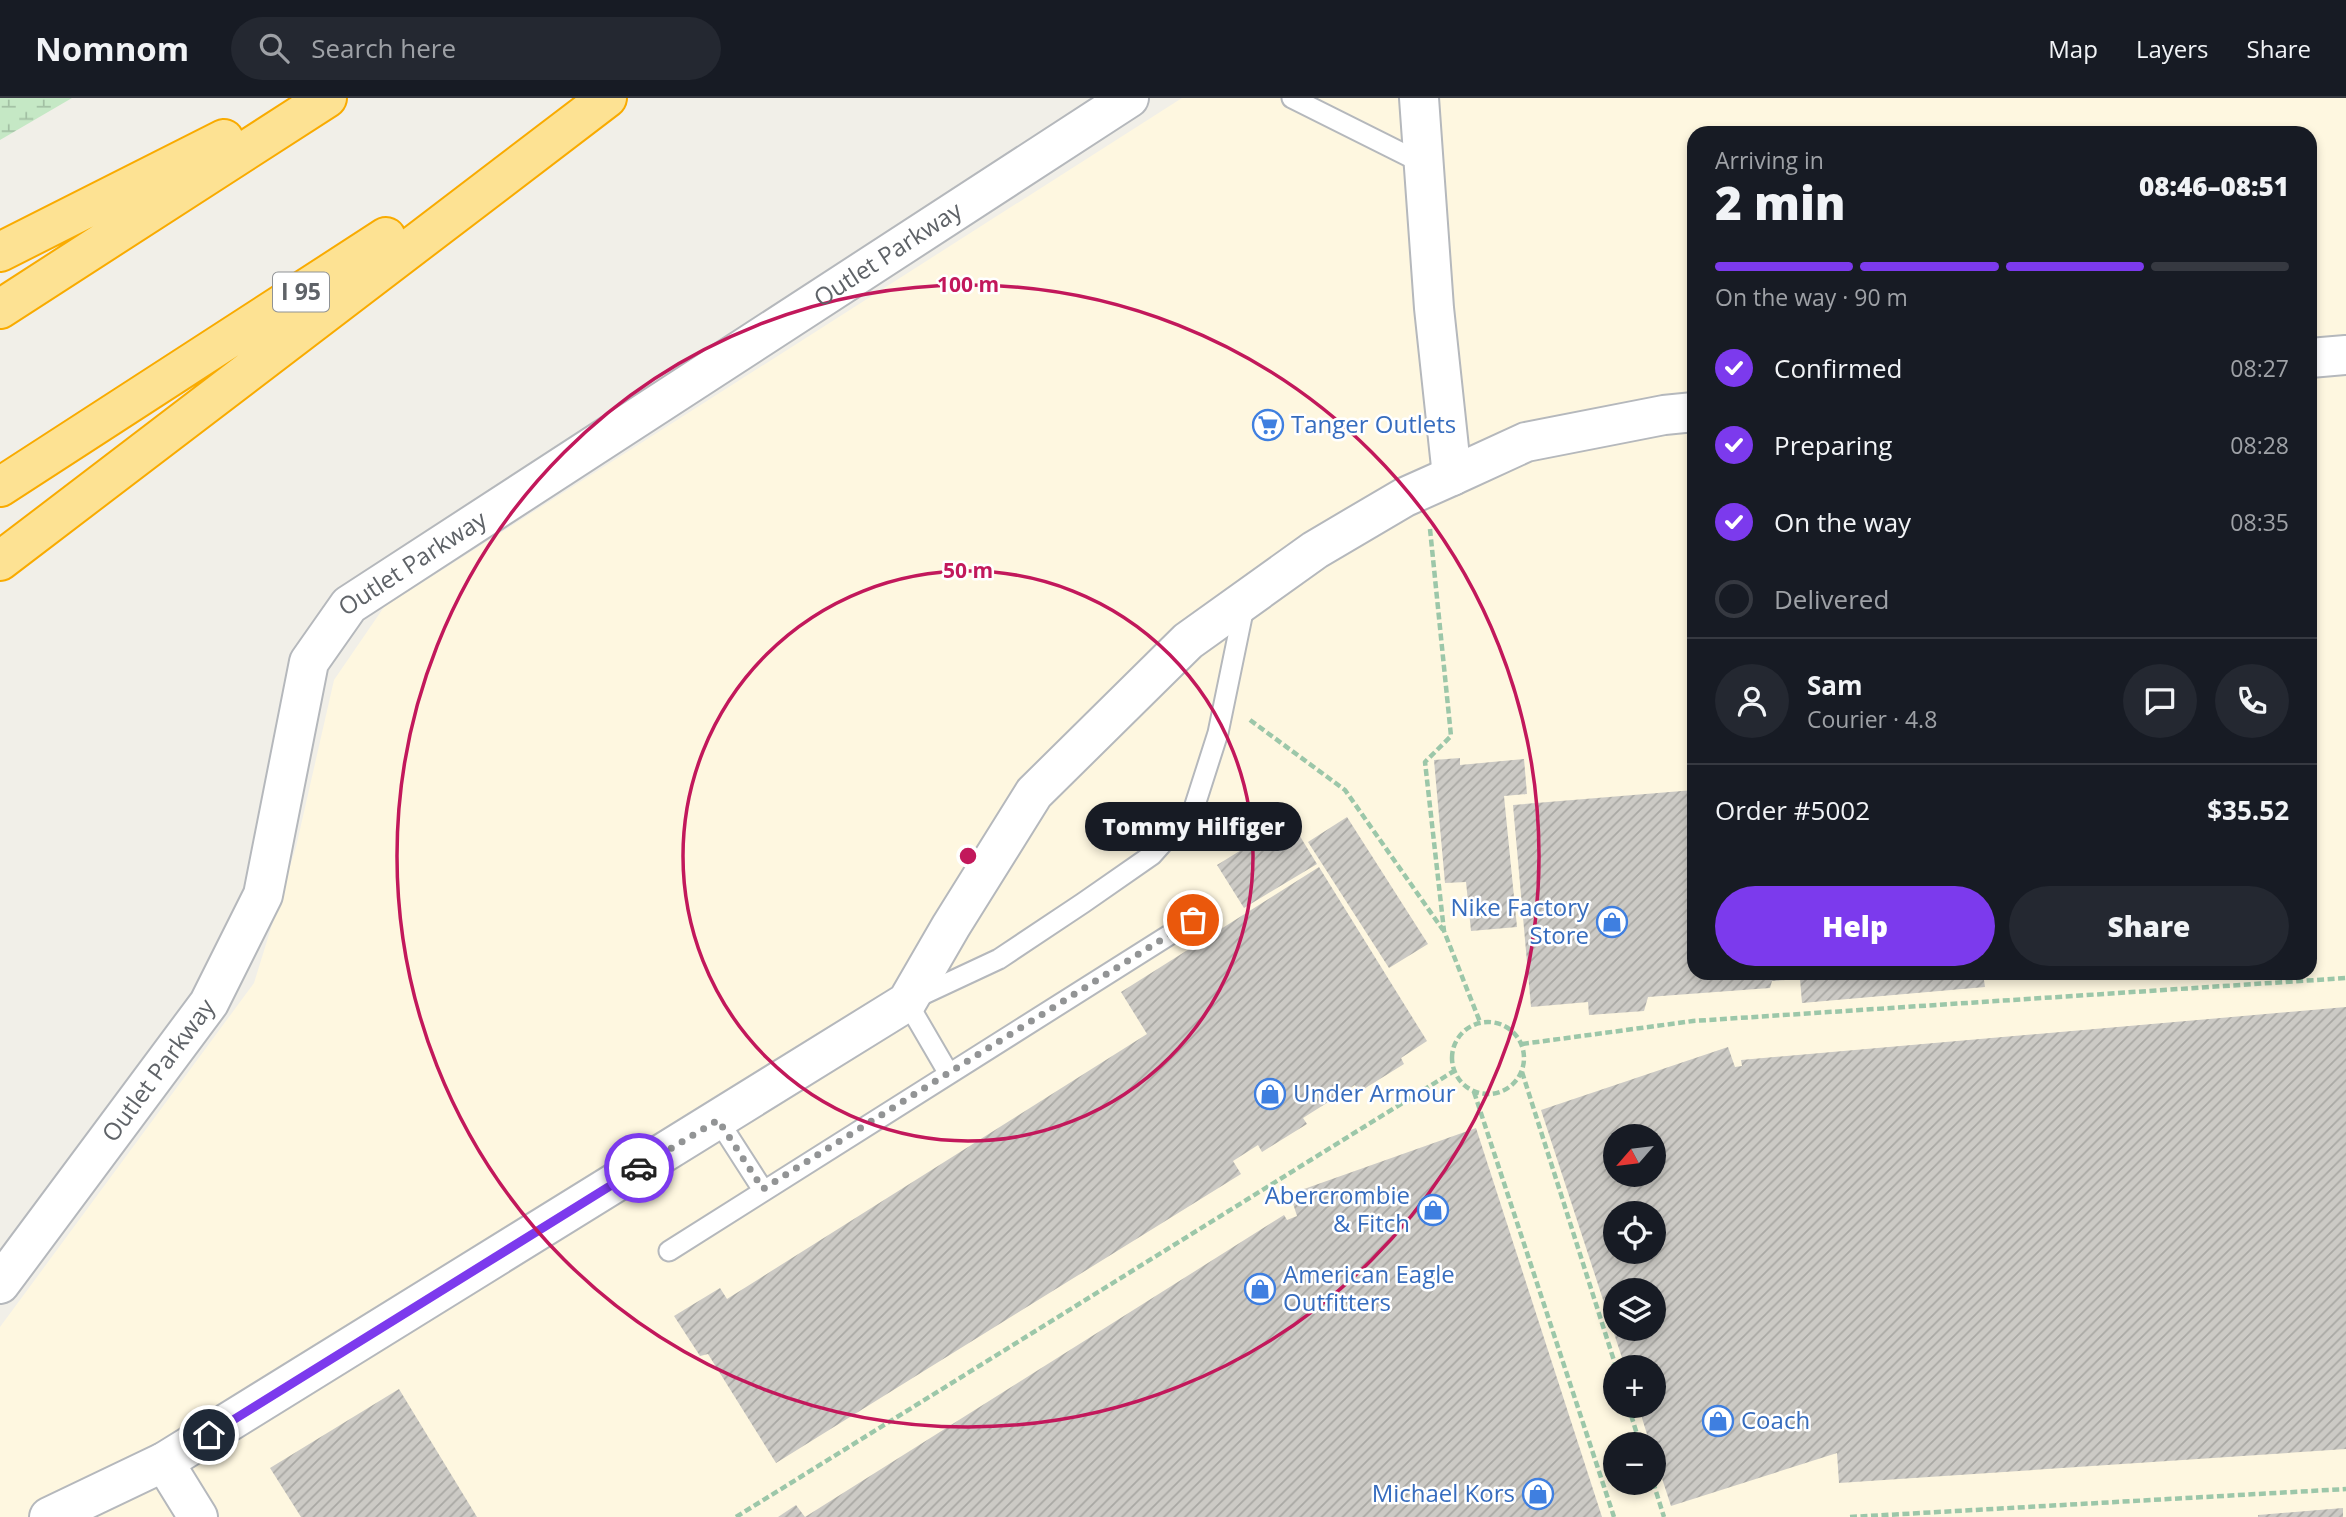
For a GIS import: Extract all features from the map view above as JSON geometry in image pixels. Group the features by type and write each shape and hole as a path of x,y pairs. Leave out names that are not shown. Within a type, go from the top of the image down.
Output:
{"highway":[{"path":"0,252 304,98"},
{"path":"0,309 327,98"},
{"path":"0,561 605,98"},
{"name":"I 95","path":"0,487 605,98"}],"street":[{"name":"Outlet Parkway","path":"0,1284 209,1003 264,895 309,662 349,605 1129,98"},
{"path":"1419,98 1434,308 1439,482"},
{"path":"2317,357 2346,355"},
{"path":"49,1517 164,1462 907,1002 1034,793 1188,641 1315,550 1405,497 1526,442 1687,413"},
{"path":"164,1462 198,1517"}],"lane":[{"path":"1292,98 1424,164"},
{"path":"949,1074 907,1002 999,959 1152,855 1194,808 1218,733 1245,600"},
{"path":"669,1251 763,1189 1193,920"},
{"path":"718,1120 763,1189"}],"path":[{"path":"1439,482 1451,736 1425,762 1444,931"},
{"path":"1225,701 1345,790 1444,931 1480,1023"},
{"path":"2317,980 2346,978"},
{"path":"1522,1044 1693,1021 2316,980"},
{"path":"1480,1023 1505,1025 1515,1033 1522,1044 1525,1058 1522,1072 1514,1084 1502,1092 1474,1092 1462,1083 1454,1071 1452,1056 1456,1041 1465,1029 1480,1023"},
{"path":"736,1517 1454,1071"},
{"path":"1522,1072 1612,1355"},
{"path":"1474,1092 1614,1517"},
{"path":"1850,1517 2346,1489"},
{"path":"1657,1495 1664,1517"}],"shaded area":[{"name":"Tanger Outlets","path":"1182,98 2346,98 2346,1517 0,1517 0,1327 254,983 296,847 334,680 384,607"}],"green space":[{"path":"0,98 72,98 0,140"}],"building":[{"path":"1460,758 1460,765 1524,759 1527,794 1504,796 1517,927 1471,931 1466,882 1445,883 1434,760"},
{"path":"1687,791 1687,980 1786,980 1772,981 1770,988 1648,997 1644,1011 1589,1015 1588,1002 1531,1007 1513,805"},
{"path":"1347,817 1428,944 1389,968 1308,842"},
{"path":"1290,820 1317,864 1244,908 1217,865"},
{"path":"1319,867 1427,1041 1401,1058 1404,1064 1359,1092 1355,1085 1303,1118 1307,1124 1262,1152 1258,1145 1233,1161 1241,1174 776,1463 708,1354 700,1356 674,1316 720,1288 727,1299 1147,1034 1121,992"},
{"path":"1800,980 1984,980 1985,987 1802,1003"},
{"path":"2346,1007 2346,1449 1839,1483 1837,1453 1671,1506 1666,1491 1666,1432 1646,1432 1642,1418 1666,1418 1666,1355 1621,1355 1617,1341 1666,1341 1666,1278 1603,1278 1603,1300 1541,1110 1728,1047 1735,1067 1742,1066 1741,1060"},
{"path":"1476,1128 1602,1517 805,1517 1284,1215 1287,1220 1297,1216 1290,1194"},
{"path":"399,1389 477,1517 301,1517 270,1468"},
{"path":"796,1505 805,1517 778,1517"},
{"path":"2343,1508 2343,1517 2258,1517 2258,1515"}],"way so far":[{"path":"639,1168 718,1120 763,1189 1193,920"}],"place":[{"name":"Tanger Outlets","path":"1268,425"},
{"name":"Tommy Hilfiger","path":"1193,920"},
{"name":"Nike Factory Store","path":"1612,922"},
{"name":"Under Armour","path":"1270,1094"},
{"name":"Abercrombie & Fitch","path":"1433,1210"},
{"name":"American Eagle Outfitters","path":"1260,1289"},
{"name":"Coach","path":"1718,1421"},
{"name":"Michael Kors","path":"1538,1494"}],"route":[{"path":"209,1435 639,1168"}]}
